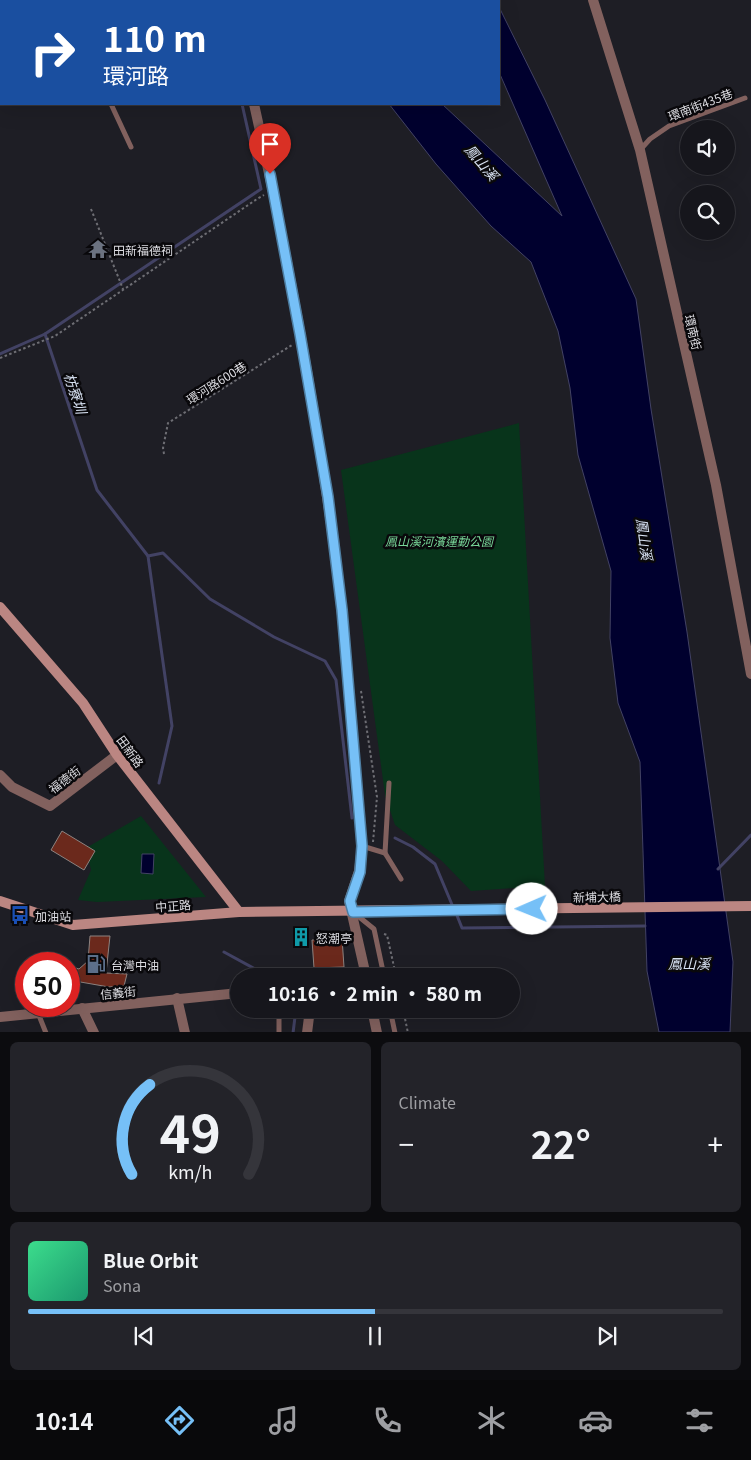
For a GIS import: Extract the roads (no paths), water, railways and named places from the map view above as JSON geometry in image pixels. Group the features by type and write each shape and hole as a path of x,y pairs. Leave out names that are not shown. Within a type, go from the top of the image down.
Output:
{"main road":[{"name":"田新路","path":"0,607 83,703 117,755 239,912"},
{"name":"中正路","path":"0,901 73,925 239,912 353,912"},
{"name":"新埔大橋","path":"353,912 751,906"}],"street":[{"name":"環南街","path":"593,0 640,150 716,485 751,674"},
{"path":"254,105 273,192 328,497 340,600 362,846 360,872 350,901 364,968"},
{"name":"福德街","path":"0,775 12,787 50,806 117,755"},
{"name":"信義街","path":"82,1008 230,994"},
{"path":"177,998 185,1032"},
{"path":"82,1008 94,1032"},
{"name":"信義街","path":"0,1017 15,1015"},
{"path":"307,1032 309,1018"},
{"path":"374,1018 377,1032"}],"lane":[{"name":"環南街435巷","path":"640,150 669,126 745,98"},
{"path":"111,105 131,147"},
{"path":"389,784 385,853 401,879"},
{"path":"362,846 385,853"},
{"path":"353,912 374,929 382,968"},
{"path":"40,1017 46,1032"},
{"path":"279,1018 279,1032"},
{"path":"392,1018 395,1032"}],"water":[{"name":"鳳山溪","path":"500,9 545,100 636,299 651,409 687,632 733,962 730,1032 659,1032 647,971 640,762 618,703 610,638 611,571 578,455 570,388 558,331 531,262 491,226 436,164 390,105 443,105 562,216 500,74"},
{"path":"142,854 154,854 153,874 141,873"}],"waterway":[{"name":"枋寮圳","path":"0,354 45,334 261,189 242,105"},
{"name":"枋寮圳","path":"45,334 97,490 148,556 172,726 159,783"},
{"path":"148,556 163,553 210,599 274,637 325,661 336,680 352,818"},
{"path":"718,869 751,835"},
{"path":"395,838 413,847 435,864 453,907"},
{"path":"456,913 462,928 645,926"},
{"name":"枋寮圳","path":"224,952 253,968"},
{"name":"枋寮圳","path":"293,1032 295,1018"}],"place":[{"name":"田新福德祠","path":"98,249"},
{"name":"加油站","path":"20,915"},
{"name":"怒潮亭","path":"301,937"},
{"name":"台灣中油","path":"96,964"}],"park label":[{"name":"鳳山溪河濱運動公園","path":"439,540"}]}
